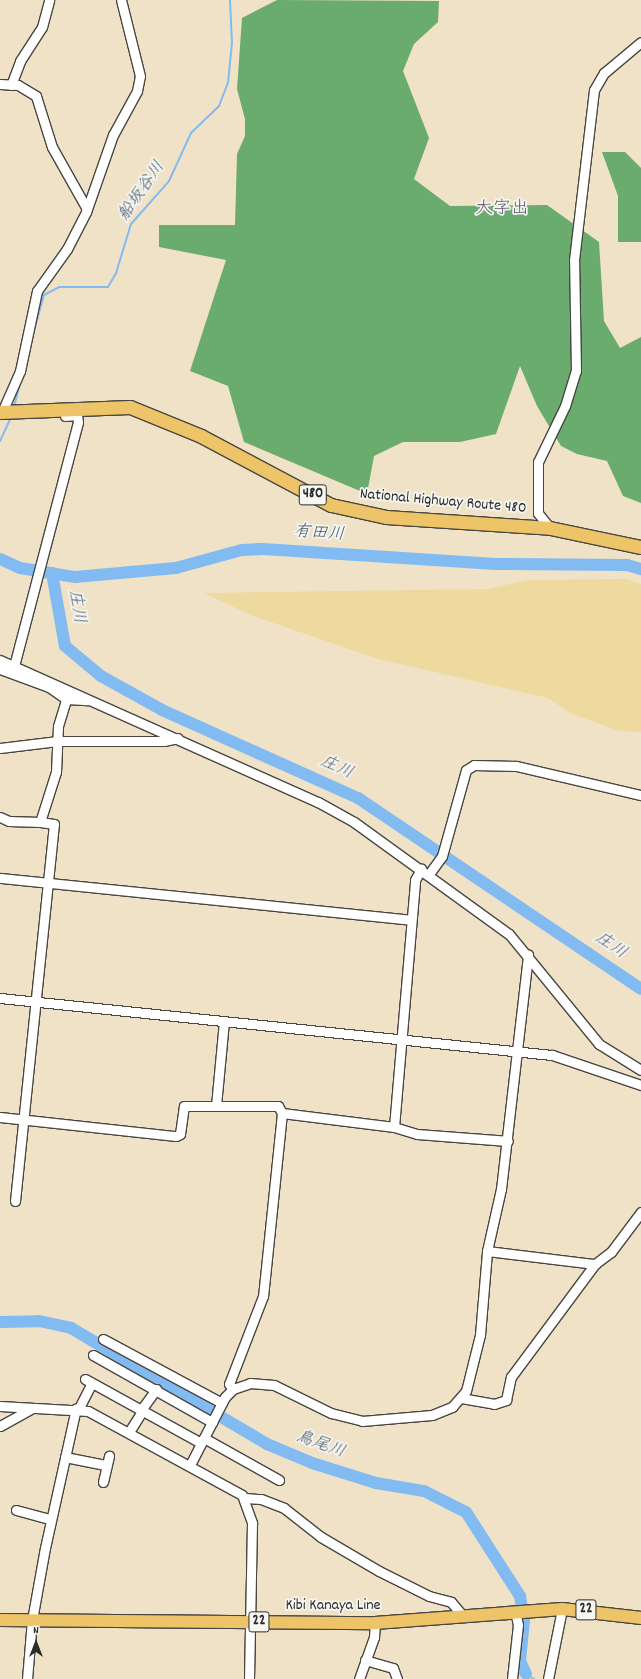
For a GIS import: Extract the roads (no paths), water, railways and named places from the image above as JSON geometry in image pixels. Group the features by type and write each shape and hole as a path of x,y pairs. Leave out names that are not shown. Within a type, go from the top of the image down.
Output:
{"highway":[{"name":"National Highway Route 480","path":"1,412 130,408 201,436 331,505 354,511 470,525 550,528 641,547"}],"main road":[{"name":"Kibi Kanaya Line","path":"0,1620 375,1623 562,1608 641,1618"}],"street":[{"path":"11,85 20,61 42,28 49,0"},
{"path":"1,412 20,371 37,291 67,249 87,209 105,154 137,91 140,76 121,0"},
{"path":"550,528 538,513 538,462 565,406 576,371 574,260 594,90 604,73 641,42"},
{"path":"0,84 11,85 36,96 52,147 87,209"},
{"path":"15,663 78,422 77,415 42,416 37,410"},
{"path":"0,660 15,663 89,699 318,802 425,872 484,913 528,955 599,1044 641,1070"},
{"path":"0,669 49,687 66,699 89,699"},
{"path":"40,822 56,772 58,741 66,699"},
{"path":"0,748 58,741 164,741 178,738"},
{"path":"394,1127 400,1040 415,880 442,856 466,770 474,765 516,766 641,795"},
{"path":"0,817 9,821 54,824 15,1201"},
{"path":"0,878 411,920"},
{"path":"190,1465 221,1405 233,1389 250,1383 267,1383 331,1413 362,1421 432,1415 445,1411 461,1398 470,1383 480,1335 487,1251 508,1141 514,1051 528,955"},
{"path":"0,998 552,1055 639,1084"},
{"path":"216,1106 224,1021"},
{"path":"0,1117 176,1136 180,1134 184,1106 278,1106 282,1113 264,1296 229,1384 233,1389"},
{"path":"282,1113 394,1127 417,1134 508,1141"},
{"path":"461,1398 494,1404 506,1400 511,1377 595,1264 611,1252 641,1212"},
{"path":"487,1251 595,1264"},
{"path":"103,1339 221,1405"},
{"path":"93,1355 213,1420"},
{"path":"27,1679 32,1620 50,1519 78,1408 89,1381 142,1410 280,1480"},
{"path":"129,1432 156,1388"},
{"path":"0,1406 78,1408 129,1432 190,1465 245,1498 261,1499 284,1508 320,1537 379,1571 451,1602 463,1616"},
{"path":"0,1426 32,1408"},
{"path":"103,1482 105,1465 109,1456"},
{"path":"65,1457 105,1465"},
{"path":"245,1498 252,1523 252,1622 249,1679"},
{"path":"16,1510 50,1519"},
{"path":"548,1679 562,1608"},
{"path":"512,1679 518,1625 516,1611"},
{"path":"359,1679 374,1637 375,1623"},
{"path":"365,1660 393,1668 397,1679"}],"waterway":[{"name":"船坂谷川","path":"29,349 44,295 59,287 108,287 116,273 131,224 169,181 191,133 219,106 228,83 232,43 230,0"},
{"name":"船坂谷川","path":"14,407 21,378"},
{"name":"船坂谷川","path":"0,441 11,417"},
{"name":"有田川","path":"0,559 20,568 75,577 176,568 242,550 263,549 496,564 627,565 641,569"},
{"name":"庄川","path":"52,573 65,646 101,676 162,710 358,798 641,989"},
{"name":"鳥尾川","path":"0,1322 39,1321 71,1328 267,1444 312,1463 376,1483 424,1491 466,1512 520,1596 524,1621 520,1661 526,1674"},
{"name":"鳥尾川","path":"526,1674 534,1679"}],"district":[{"name":"大字出","path":"502,210"}]}
